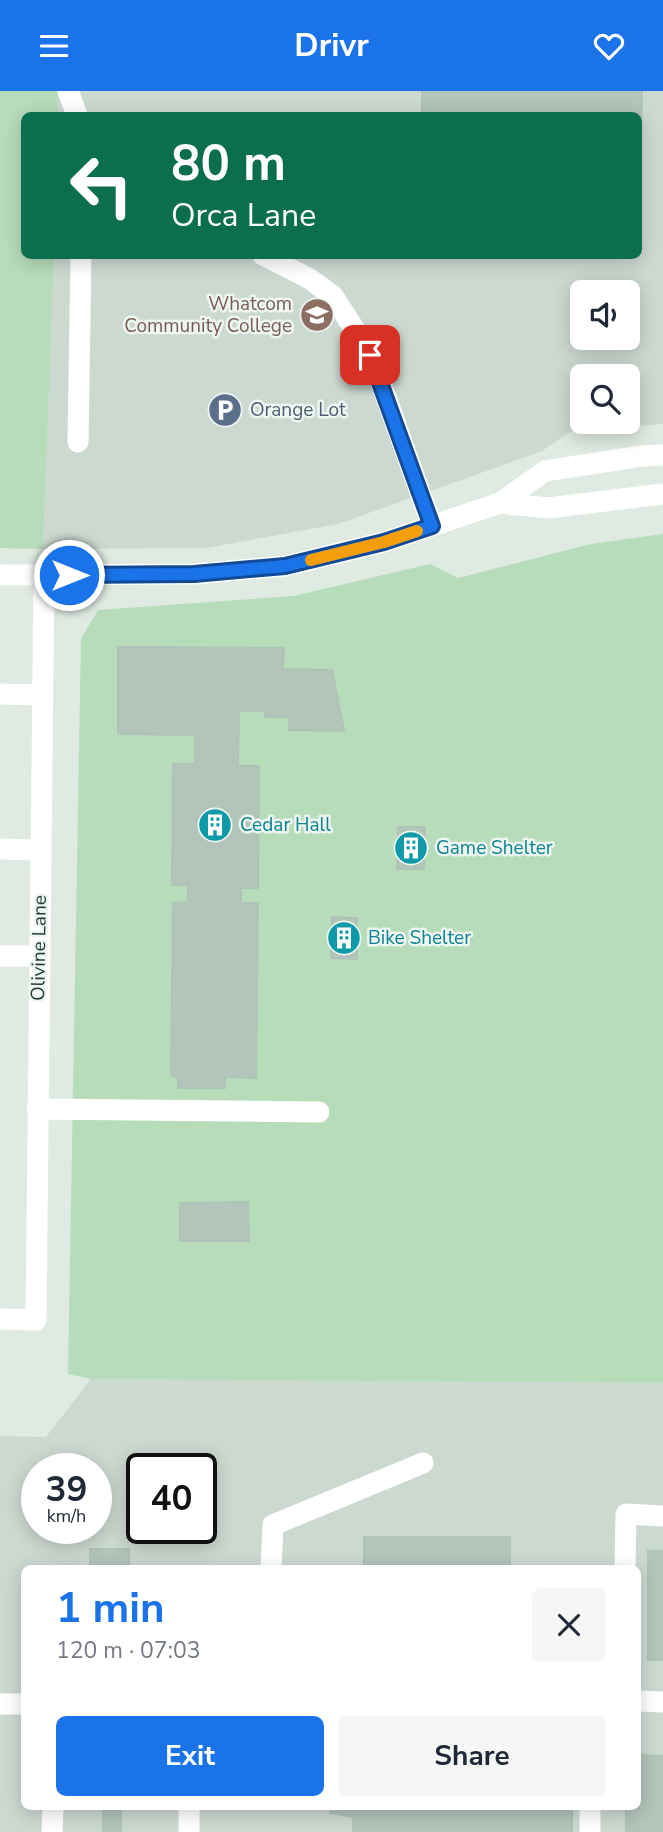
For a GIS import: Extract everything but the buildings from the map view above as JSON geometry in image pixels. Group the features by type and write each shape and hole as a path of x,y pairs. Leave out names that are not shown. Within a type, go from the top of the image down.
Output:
{"street":[{"path":"68,91 76,112"},
{"path":"78,442 81,259"},
{"path":"271,259 310,279 333,296 370,355 432,526"},
{"path":"0,575 194,574 285,566 384,542 500,503 545,471 663,455"},
{"path":"500,503 548,508 663,494"},
{"name":"Olivine Lane","path":"0,1319 36,1320 44,576"},
{"path":"0,694 41,695"},
{"path":"0,849 40,850"},
{"path":"0,956 39,956"},
{"path":"37,1109 319,1112"},
{"path":"271,1565 273,1525 423,1463"},
{"path":"625,1565 626,1514 663,1515"},
{"path":"641,1701 663,1702"},
{"path":"0,1704 21,1704"},
{"path":"52,1832 53,1810"},
{"path":"189,1810 189,1832"},
{"path":"590,1810 590,1832"}],"shaded area":[{"name":"Whatcom Community College","path":"0,91 663,91 663,424 640,426 640,364 570,364 570,432 542,451 338,524 206,548 43,549 54,259 642,259 642,112 21,112"},
{"path":"91,1379 663,1383 663,1832 0,1832 0,1436 46,1437"}],"green space":[{"path":"0,91 58,91 57,112 21,112 21,259 54,259 43,549 0,548"},
{"path":"663,534 663,1383 91,1379 68,1374 81,639 98,610 294,596 430,564 458,578 591,544"}],"slow traffic":[{"path":"311,560 417,531"}],"place":[{"name":"Whatcom Community College","path":"317,315"},
{"name":"Orange Lot","path":"225,410"},
{"name":"Cedar Hall","path":"215,825"},
{"name":"Game Shelter","path":"411,848"},
{"name":"Bike Shelter","path":"344,938"}],"route":[{"path":"69,575 194,574 285,566 384,542 432,526 370,355"}]}
